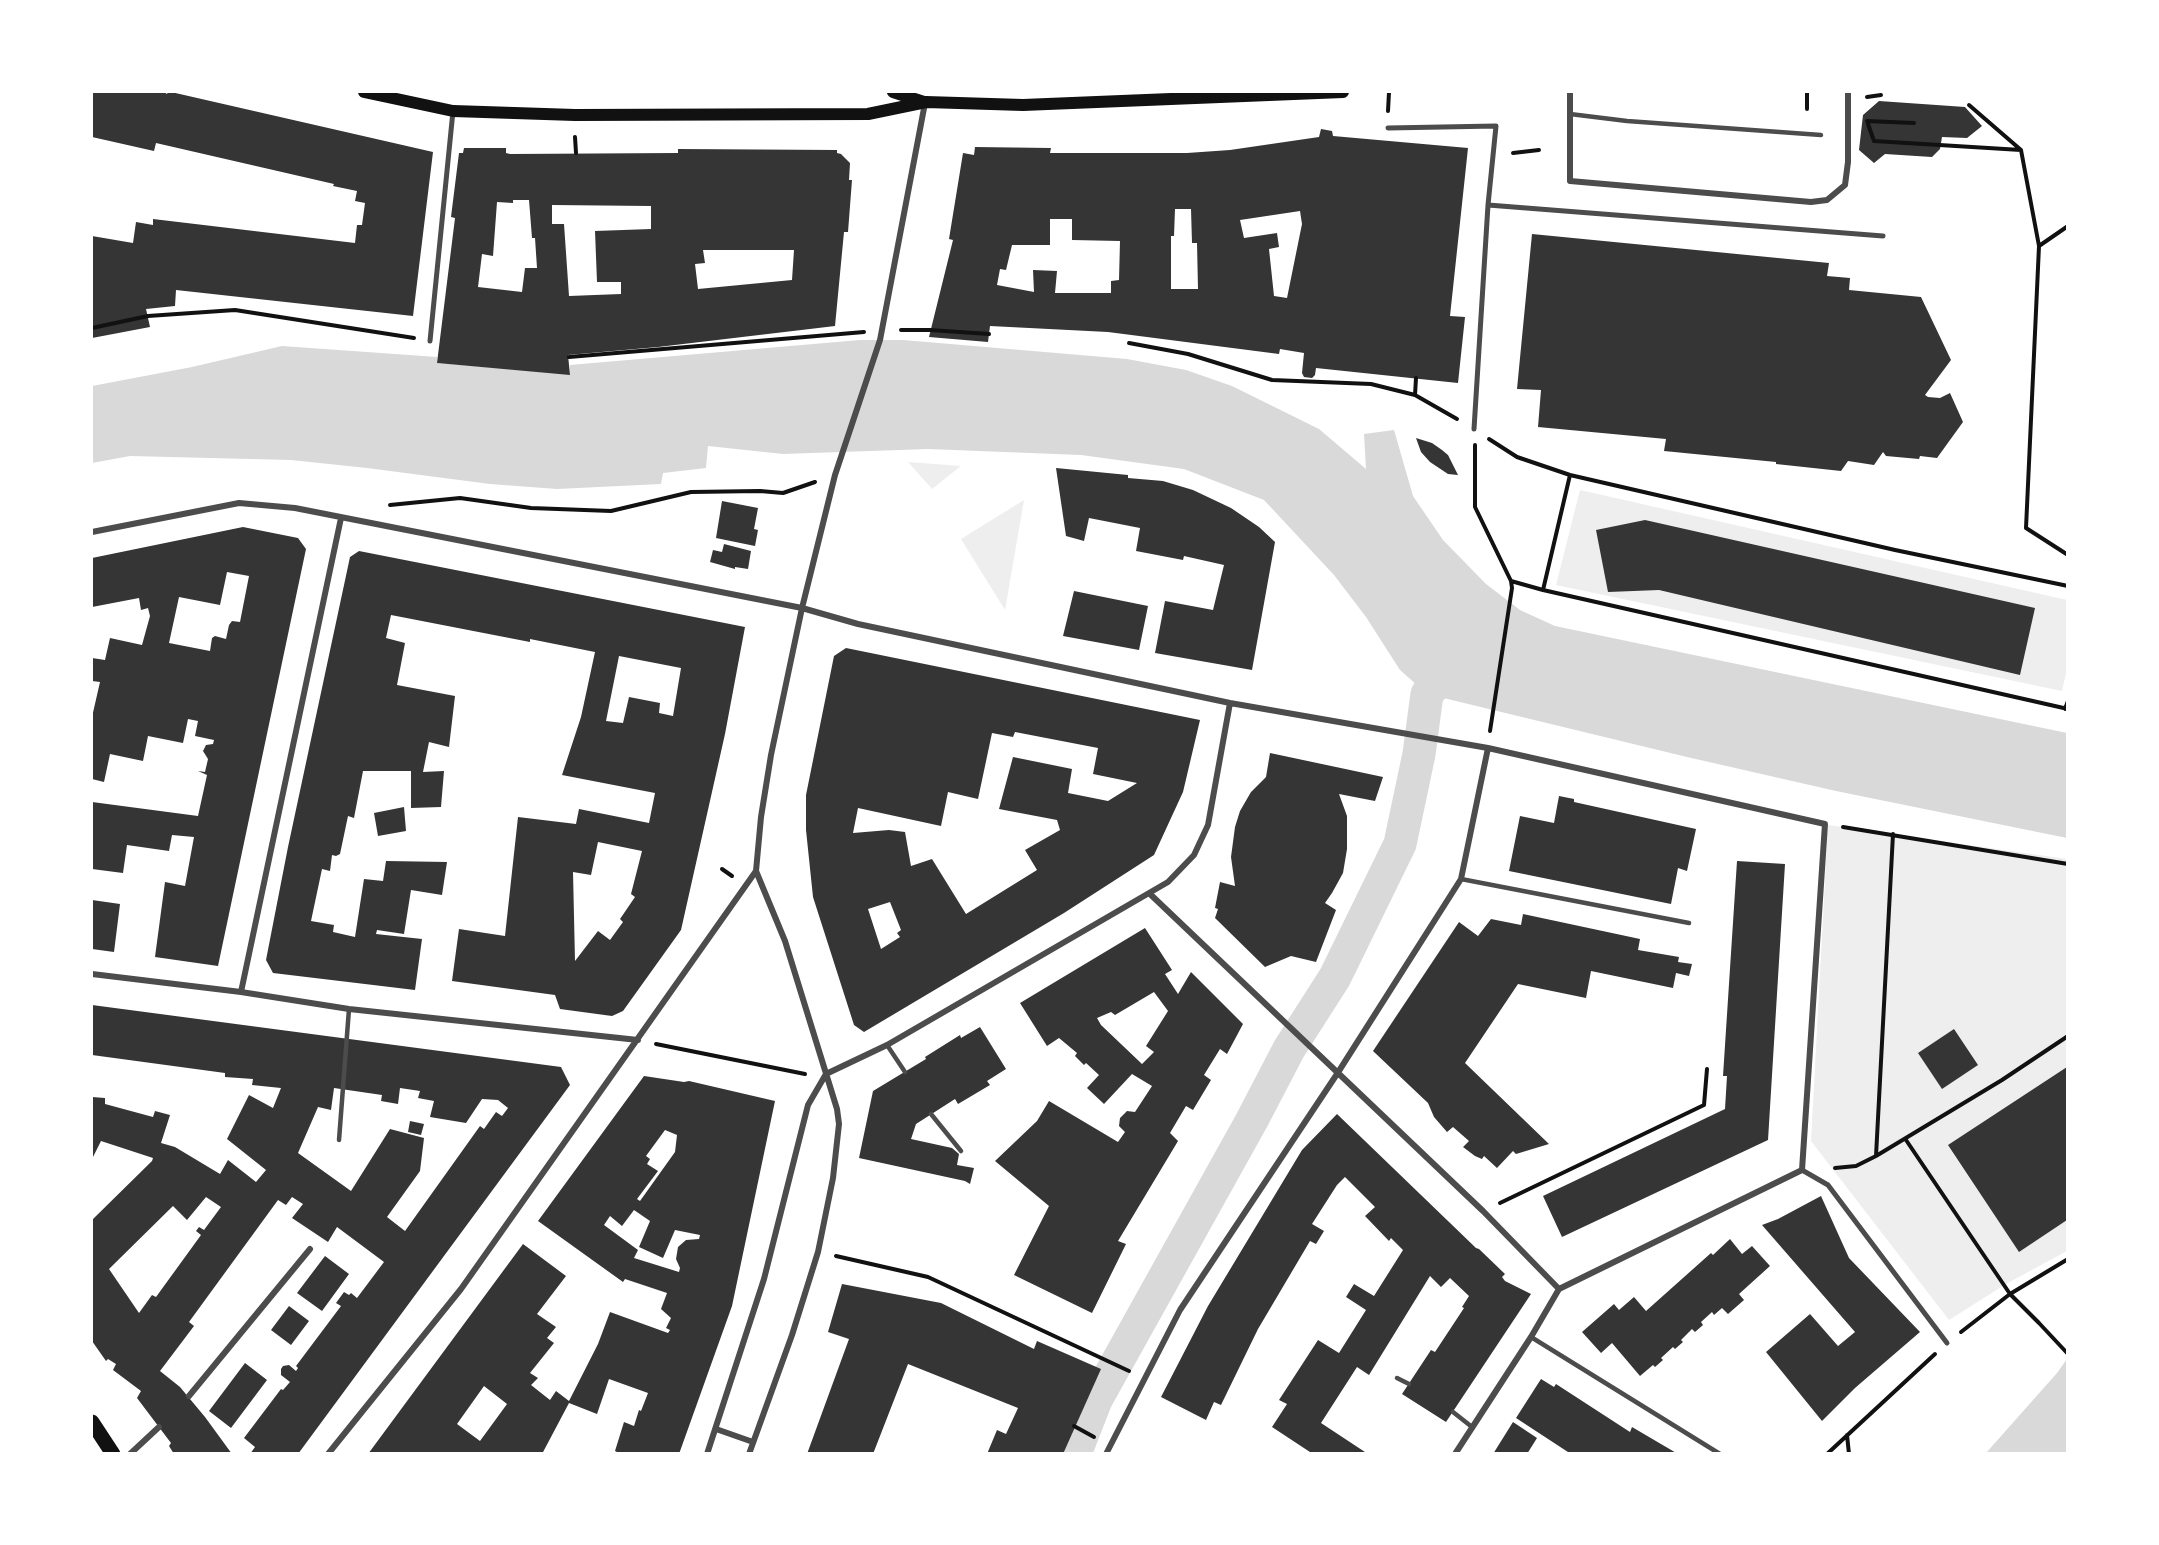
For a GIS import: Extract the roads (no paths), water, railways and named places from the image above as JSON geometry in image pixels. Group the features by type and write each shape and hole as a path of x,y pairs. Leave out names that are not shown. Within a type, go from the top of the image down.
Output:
{"main road":[{"path":"364,92 453,111 575,115 868,114 926,97"},
{"path":"893,92 1023,105 1342,92"},
{"path":"92,1422 113,1454"}],"street":[{"path":"1570,92 1570,181 1811,202 1827,200 1845,185 1848,162 1848,92"},
{"path":"749,1454 818,1252 833,1178 839,1124 837,1109 785,941 756,871 761,817 771,755 801,609 839,462 880,340 926,97"},
{"path":"430,341 453,111"},
{"path":"1388,128 1496,126 1488,205 1474,429"},
{"path":"1488,205 1883,236"},
{"path":"92,532 239,503 295,508 801,609 858,624 1230,704 1467,744 1489,745 1825,824 1802,1170"},
{"path":"241,992 341,518"},
{"path":"707,1454 764,1279 808,1105 826,1074 887,1044 1168,882 1194,855 1208,825 1230,704"},
{"path":"1106,1454 1180,1310 1337,1074 1461,879 1489,745"},
{"path":"328,1454 461,1289 756,871"},
{"path":"1150,894 1483,1211 1559,1289"},
{"path":"92,974 241,992 349,1009 638,1040"},
{"path":"1455,1454 1531,1337 1559,1289 1802,1170"},
{"path":"1802,1170 1828,1185 1947,1342"},
{"path":"189,1396 310,1249"},
{"path":"130,1454 159,1427"},
{"path":"716,1429 753,1442"}],"lane":[{"path":"1570,114 1627,121 1821,135"},
{"path":"1461,879 1689,923"},
{"path":"339,1140 349,1009"},
{"path":"887,1044 905,1072"},
{"path":"931,1114 961,1151"},
{"path":"1531,1337 1720,1454"},
{"path":"1397,1378 1409,1384"},
{"path":"1453,1412 1472,1427"}],"waterway":[{"path":"1075,1454 1096,1400 1289,1049 1335,977 1400,844 1419,754 1427,694 1457,660"}]}
